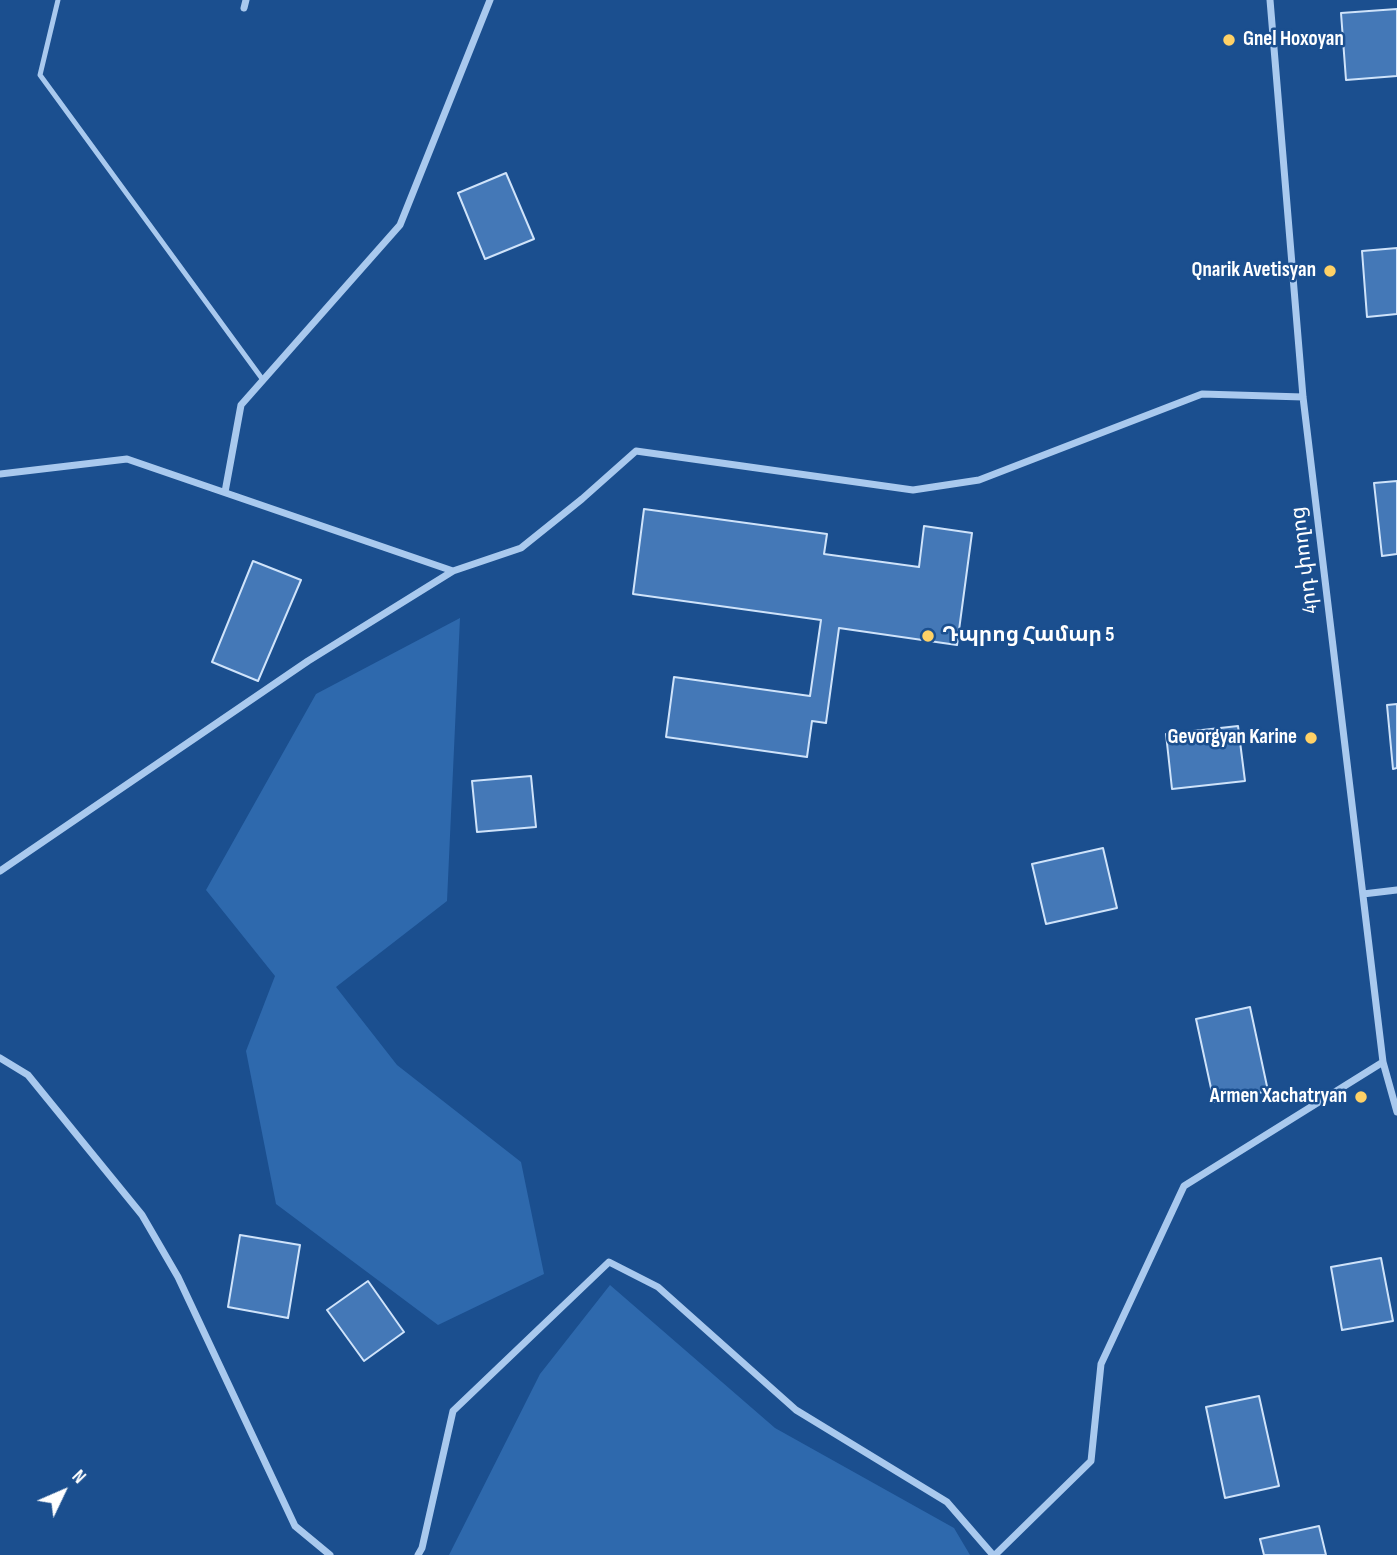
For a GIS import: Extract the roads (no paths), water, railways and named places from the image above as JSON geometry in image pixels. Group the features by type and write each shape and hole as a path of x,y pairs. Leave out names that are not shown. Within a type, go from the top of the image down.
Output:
{"street":[{"path":"225,492 241,404 400,225 490,0"},
{"name":"4րդ փողոց","path":"1270,0 1303,397 1383,1062 1397,1112"},
{"path":"0,871 308,662 453,572 521,548 636,451 913,490 979,480 1202,394 1303,397"},
{"path":"0,474 127,459 453,572"},
{"path":"1363,894 1397,890"},
{"path":"0,1058 28,1075 142,1215 178,1277 295,1526 330,1555"},
{"path":"418,1555 422,1548 453,1411 609,1262 658,1287 796,1410 947,1503 994,1555 1091,1461 1101,1364 1184,1186 1383,1062"}],"lane":[{"path":"58,0 40,75 263,380"}],"place":[{"name":"Gnel Hoxoyan","path":"1229,40"},
{"name":"Qnarik Avetisyan","path":"1330,271"},
{"name":"Դպրոց Համար 5","path":"928,636"},
{"name":"Gevorgyan Karine","path":"1311,738"},
{"name":"Armen Xachatryan","path":"1361,1097"}]}
